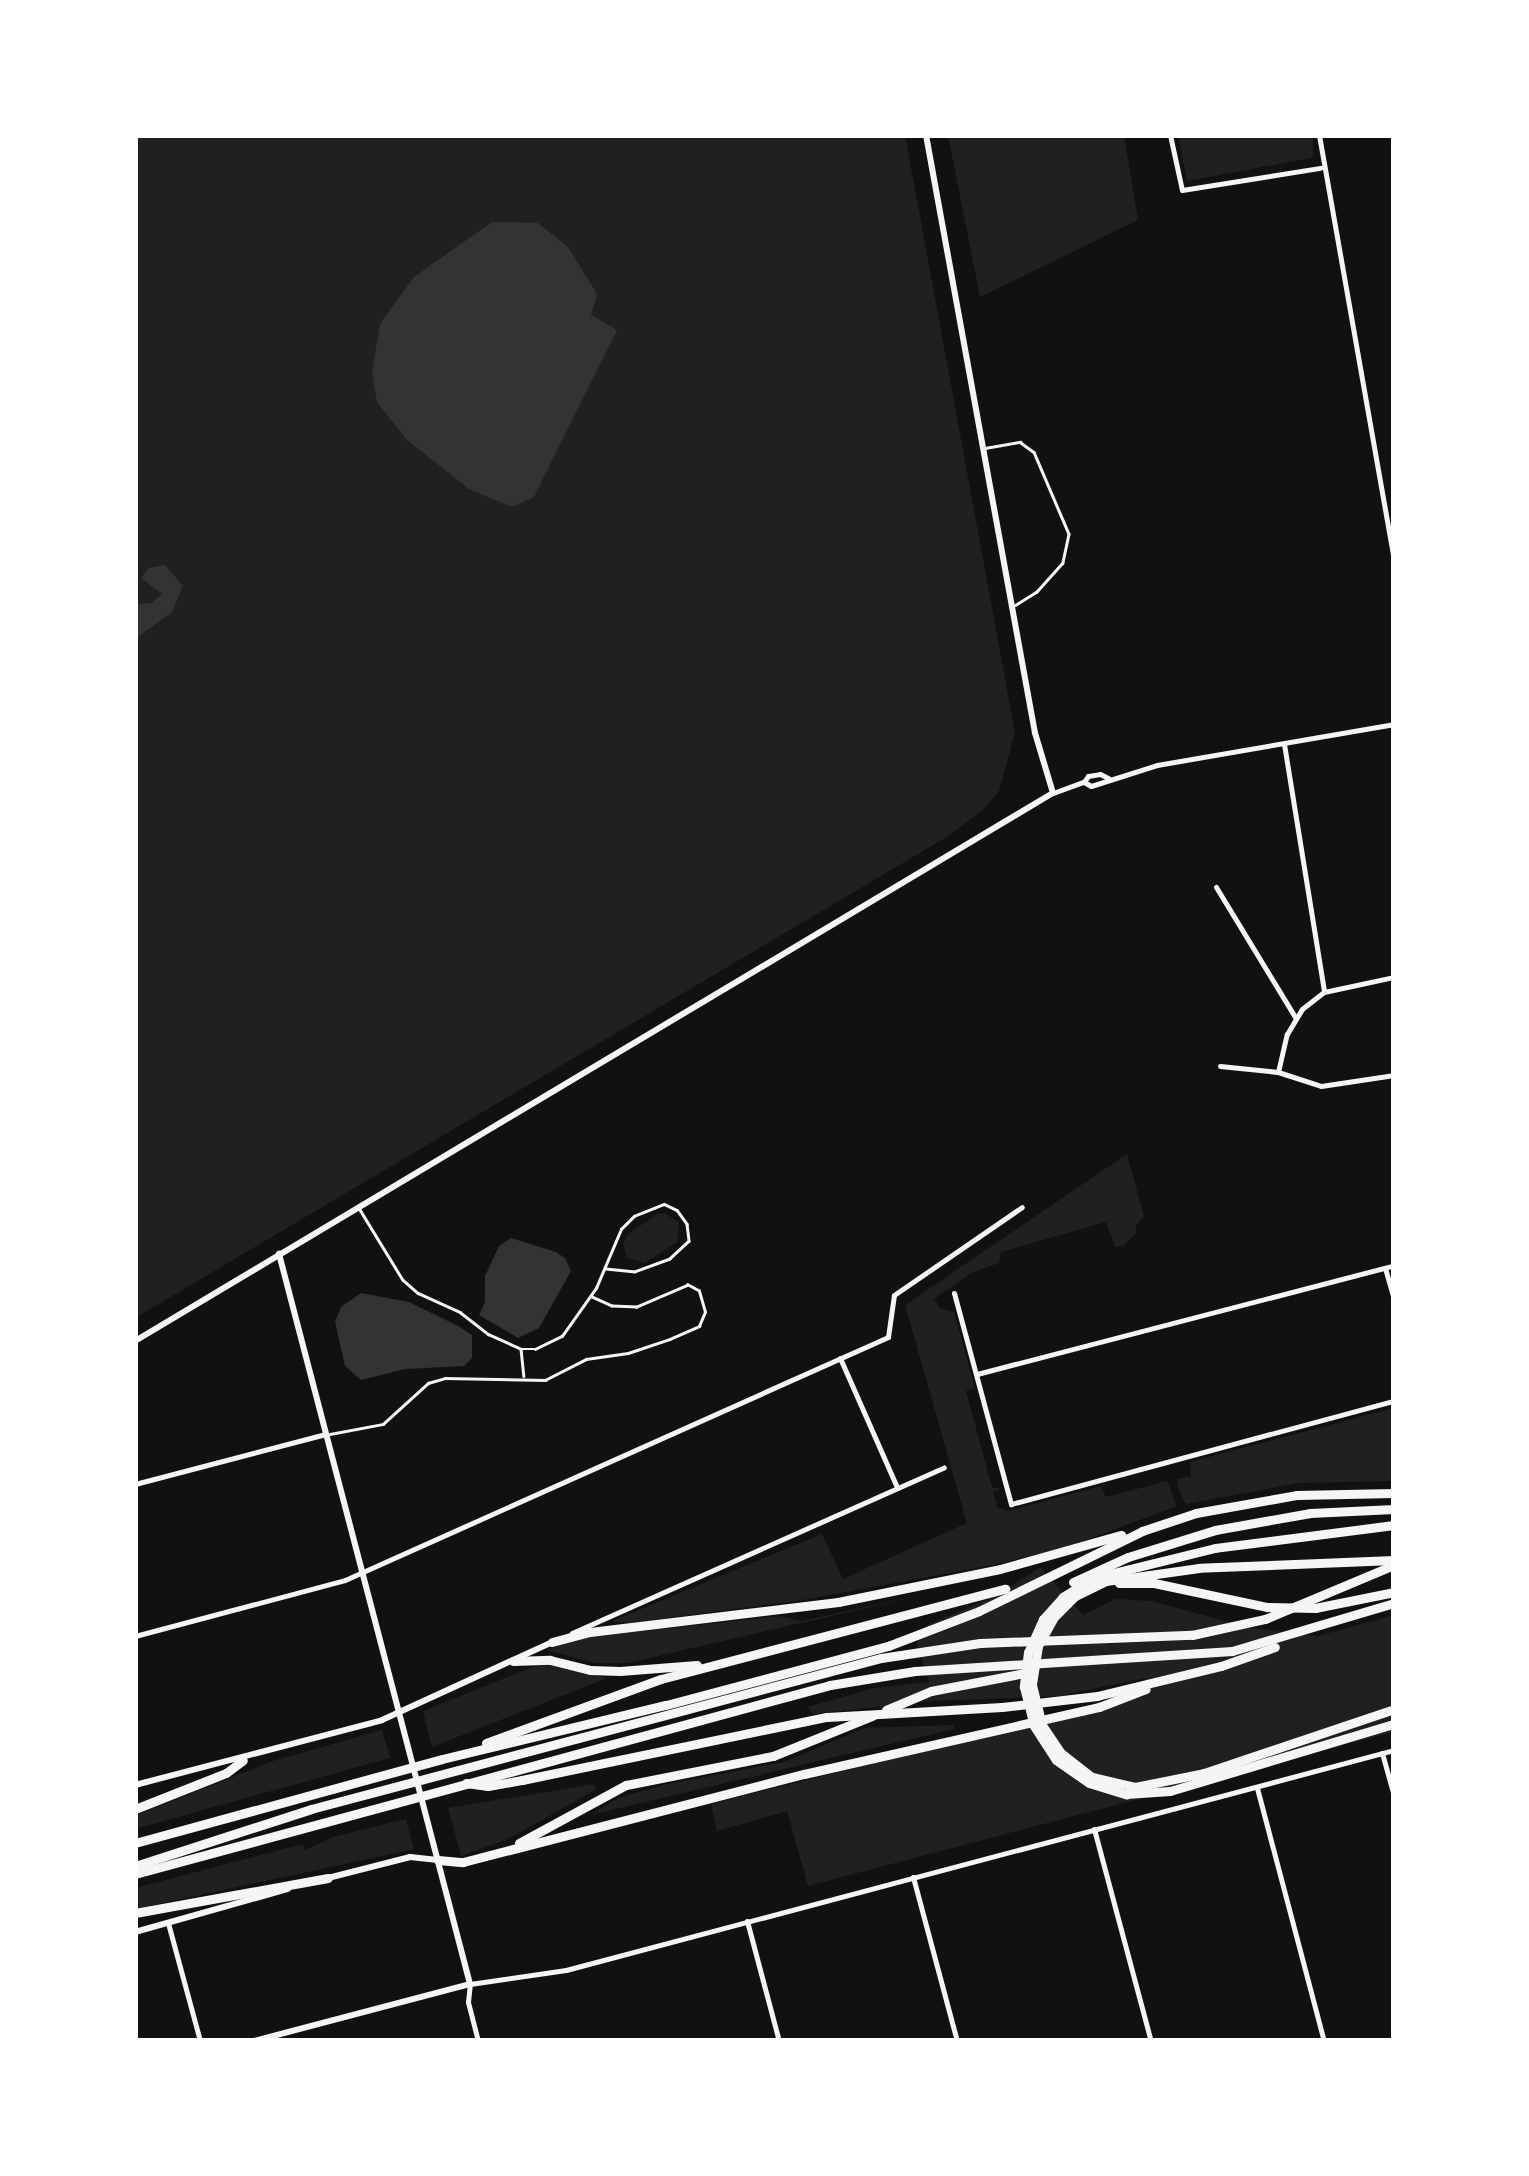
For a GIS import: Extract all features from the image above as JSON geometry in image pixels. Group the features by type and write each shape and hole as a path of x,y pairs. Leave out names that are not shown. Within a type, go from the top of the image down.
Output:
{"highway":[{"path":"552,1642 590,1632 795,1609 1000,1569 1162,1523 1276,1498 1394,1492"},
{"path":"1394,1509 1310,1513 1164,1544 1070,1584 1045,1607 1026,1639 1018,1689 1029,1730 1060,1771 1096,1793 1126,1800 1163,1798 1394,1724"},
{"path":"135,1843 912,1638 980,1611 1162,1523"},
{"path":"1314,1749 1160,1793 1135,1795 1098,1788 1056,1760 1034,1726 1024,1686 1032,1639 1062,1597 1104,1574 1244,1544 1394,1525"},
{"path":"135,1870 311,1809 838,1670 926,1649 1192,1635 1232,1628 1394,1562"},
{"path":"1394,1562 1198,1568 1115,1579 1075,1596 1043,1634 1032,1673 1037,1712 1054,1746 1092,1777 1124,1786 1156,1785 1394,1709"},
{"path":"1280,1747 1254,1750 1156,1780 1126,1781 1092,1771 1064,1750 1046,1722 1038,1685 1044,1647 1058,1620 1075,1603 1119,1584 1154,1583 1282,1607 1329,1606 1394,1592"},
{"path":"442,1759 661,1679 1005,1589"},
{"path":"135,1870 853,1680 949,1668 1083,1663 1232,1651 1394,1606"},
{"path":"458,1782 488,1786 827,1717 1097,1696 1221,1666 1394,1606"},
{"path":"512,1661 550,1660 590,1670 620,1671 734,1660"},
{"path":"508,1849 626,1785 773,1756 931,1690 1083,1663"},
{"path":"438,1860 464,1862 804,1774 1099,1707 1182,1676"},
{"path":"135,1809 226,1773 243,1760"},
{"path":"135,1913 328,1878"}],"main road":[{"path":"135,1340 1053,793 1036,733 926,135"},
{"path":"254,2041 470,1984 279,1254"},
{"path":"135,1785 243,1760 400,1711 552,1642"},
{"path":"135,1932 410,1857 438,1860"}],"street":[{"path":"1170,135 1182,190 1321,168"},
{"path":"1319,135 1321,168 1394,560"},
{"path":"1053,793 1082,783 1091,786 1108,778 1394,724"},
{"path":"1284,744 1324,992"},
{"path":"1216,887 1294,1018"},
{"path":"1278,1072 1294,1018 1324,992 1394,977"},
{"path":"1220,1066 1278,1072 1321,1086 1394,1075"},
{"path":"135,1636 345,1580 888,1337 894,1295 1022,1207"},
{"path":"977,1374 1394,1266"},
{"path":"1385,1268 1394,1300"},
{"path":"954,1293 1012,1504 1394,1401"},
{"path":"840,1358 896,1487"},
{"path":"135,1484 327,1434"},
{"path":"552,1642 944,1467"},
{"path":"478,2041 468,2002 470,1984 566,1970 1394,1750"},
{"path":"1382,1752 1394,1796"},
{"path":"1257,1788 1324,2041"},
{"path":"1094,1829 1151,2041"},
{"path":"913,1877 957,2041"},
{"path":"747,1921 779,2041"},
{"path":"168,1924 200,2041"}],"lane":[{"path":"986,448 1020,442 1034,452 1069,534 1064,563 1037,592 1014,606"},
{"path":"358,1207 402,1280 460,1312 488,1334 520,1349 535,1349 562,1336 606,1269 621,1230 653,1205 664,1204 677,1210 687,1224 689,1241 670,1259 635,1272 606,1269"},
{"path":"327,1434 354,1433 383,1424 428,1383 445,1378 545,1380 586,1359 650,1347 699,1326 705,1312 699,1290 688,1285 637,1307 612,1306 590,1296"},
{"path":"520,1349 524,1378"}],"shaded area":[{"path":"135,135 905,135 1015,733 999,791 983,810 950,835 135,1318"},
{"path":"948,135 1124,135 1138,220 980,297"},
{"path":"1178,135 1313,135 1313,154 1312,158 1187,181"},
{"path":"492,222 538,223 568,247 597,294 591,315 617,330 534,497 512,507 469,489 407,440 377,402 372,372 380,324 414,277"},
{"path":"165,565 183,586 172,612 135,639 135,604 151,603 162,594 141,578 149,568"},
{"path":"1127,1154 1144,1216 1135,1227 1137,1233 1123,1246 1115,1247 1106,1222 1001,1252 999,1263 971,1273 934,1299 940,1308 954,1312 975,1388 966,1391 992,1487 1001,1489 993,1492 997,1507 1008,1511 1101,1486 1106,1497 1167,1481 1177,1506 1073,1545 994,1565 797,1601 628,1623 612,1621 822,1534 843,1579 967,1523 905,1305"},
{"path":"665,1213 679,1223 677,1242 645,1263 627,1258 623,1243 628,1234 657,1214"},
{"path":"511,1238 556,1252 565,1258 571,1271 539,1328 518,1338 479,1315 485,1302 485,1276 499,1246"},
{"path":"361,1293 409,1302 458,1326 472,1335 472,1358 464,1366 405,1369 361,1380 345,1366 335,1322 341,1307"},
{"path":"1394,1408 1394,1481 1299,1483 1186,1504 1178,1488 1177,1479 1191,1476 1190,1462"},
{"path":"1040,1567 1083,1615 1116,1599 1151,1601 1247,1627 1318,1636 1394,1615 1394,1732 808,1886 787,1811 717,1831 711,1804 1145,1696 1145,1678 1060,1696 932,1701 812,1714 808,1707 874,1688 929,1682 917,1643 927,1625 1000,1594"},
{"path":"970,1584 628,1663 595,1663 546,1650 582,1638 779,1616 802,1621"},
{"path":"542,1663 607,1678 432,1747 423,1711"},
{"path":"953,1725 954,1729 590,1815 618,1798 663,1785 784,1762 865,1728"},
{"path":"382,1730 390,1758 135,1829 135,1816 273,1761"},
{"path":"594,1784 597,1789 508,1839 461,1856 448,1808"},
{"path":"406,1819 414,1849 135,1909 135,1888 303,1844 305,1850 333,1837"}]}
